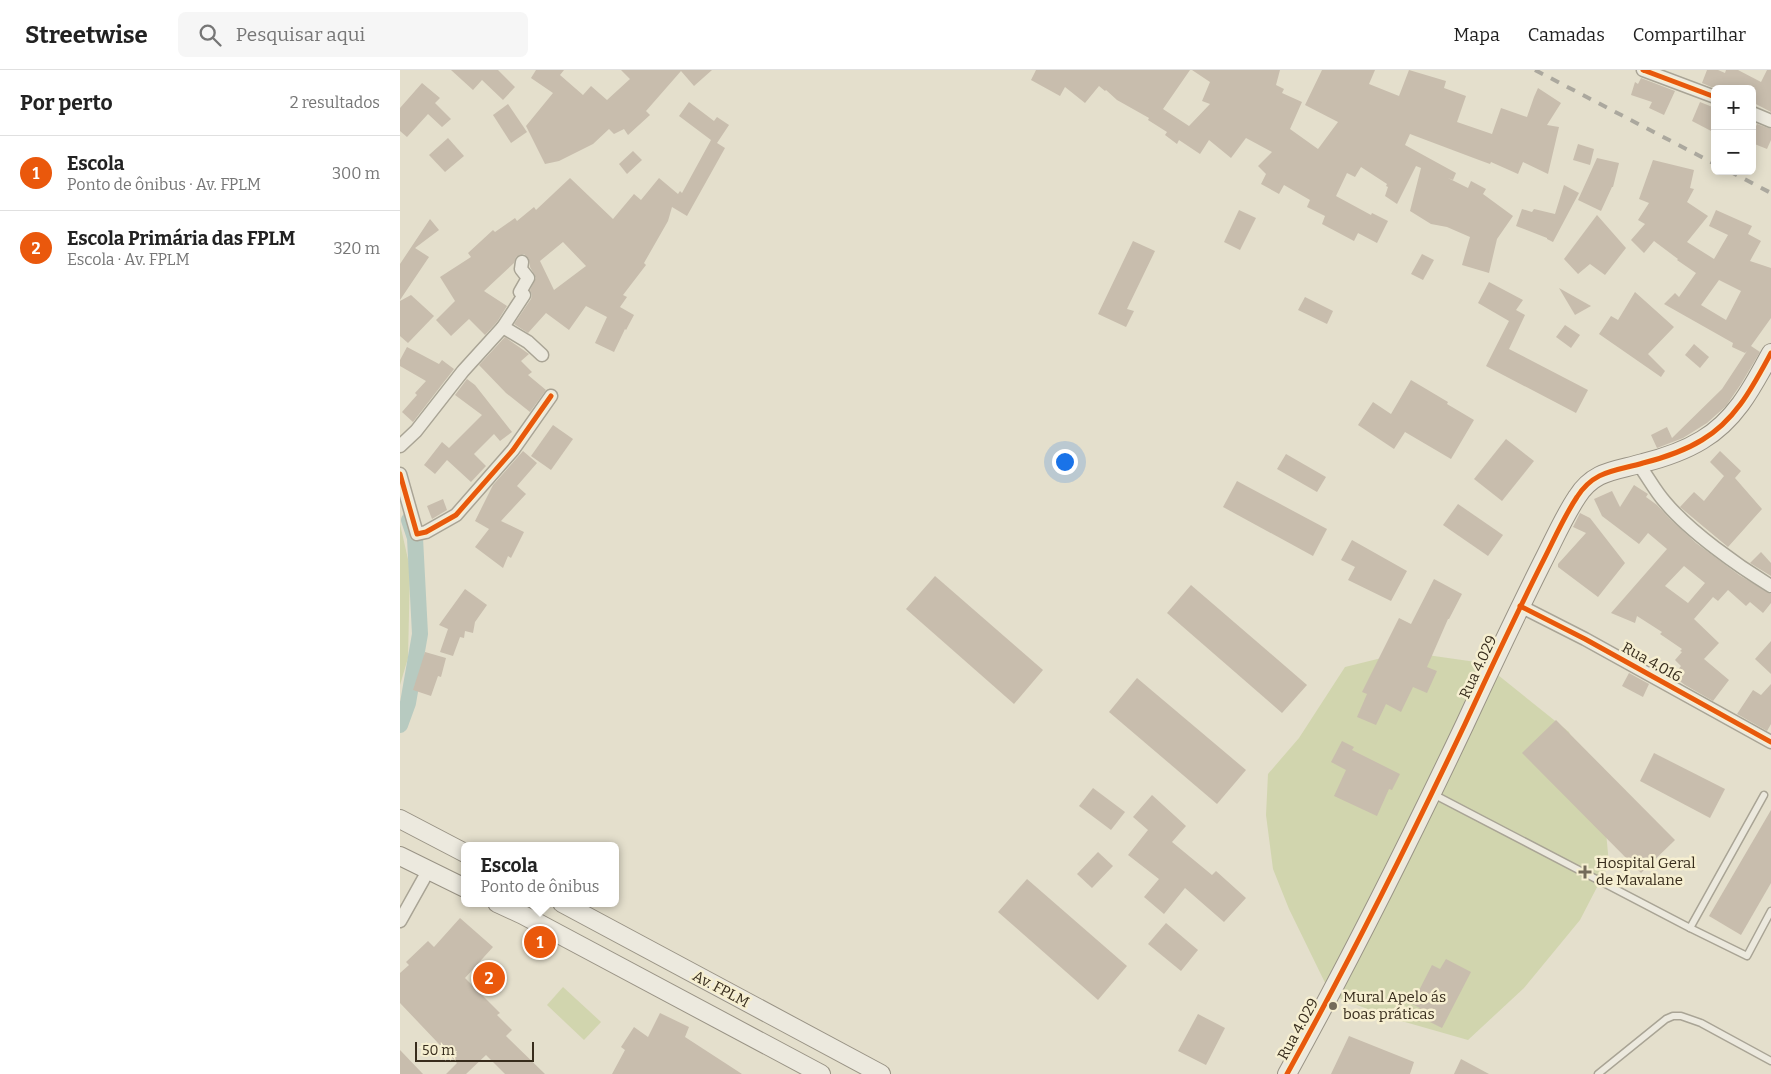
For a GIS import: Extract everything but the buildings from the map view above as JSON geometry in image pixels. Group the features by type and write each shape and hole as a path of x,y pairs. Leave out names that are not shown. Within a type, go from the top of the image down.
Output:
{"street":[{"path":"1642,70 1711,96"},
{"path":"1756,115 1771,121"},
{"path":"400,446 416,431 463,371 503,327 524,295 520,292 528,278 521,269 522,262"},
{"path":"503,327 528,342 542,355"},
{"name":"Rua 4.029","path":"1287,1074 1331,995 1432,793 1520,606 1578,494 1594,479 1611,470 1639,465 1665,457 1702,440 1730,417 1746,398 1771,353"},
{"path":"400,474 417,534 426,532 456,516 513,450 551,396"},
{"path":"1639,465 1666,503 1698,534 1771,586"},
{"name":"Rua 4.016","path":"1520,606 1585,639 1771,742"},
{"path":"400,819 461,851"},
{"path":"400,856 461,886"},
{"path":"400,921 428,871"},
{"path":"506,907 820,1074"},
{"name":"Av. FPLM","path":"569,907 881,1074"}],"lane":[{"path":"1432,793 1690,928 1748,956 1771,911"},
{"path":"1690,928 1764,795"},
{"path":"1598,1074 1666,1019 1673,1016 1682,1016 1701,1023 1771,1061"}],"green space":[{"path":"400,524 410,568 408,658 400,685"},
{"path":"1406,652 1483,663 1569,732 1603,800 1609,864 1580,920 1524,988 1468,1040 1391,1018 1331,995 1289,909 1273,869 1266,815 1268,774 1299,738 1345,667"},
{"path":"563,987 601,1022 584,1040 547,1005"}],"waterway":[{"path":"400,725 408,703 420,634 415,538 409,520"}],"railway":[{"path":"1535,70 1711,162"},
{"path":"1737,175 1771,193"}],"cycle path":[{"path":"1643,70 1711,96"},
{"path":"1287,1074 1379,900 1531,585 1577,497 1598,476 1673,454 1695,444 1714,432 1725,423 1742,401 1771,353"},
{"path":"400,474 417,534 426,532 456,515 513,450 551,396"},
{"path":"1520,606 1585,639 1771,742"}],"place":[{"name":"Hospital Geral de Mavalane","path":"1585,872"},
{"name":"Escola","path":"540,942"},
{"name":"Escola Primária das FPLM","path":"489,978"},
{"name":"Mural Apelo ás boas práticas","path":"1333,1006"}]}
